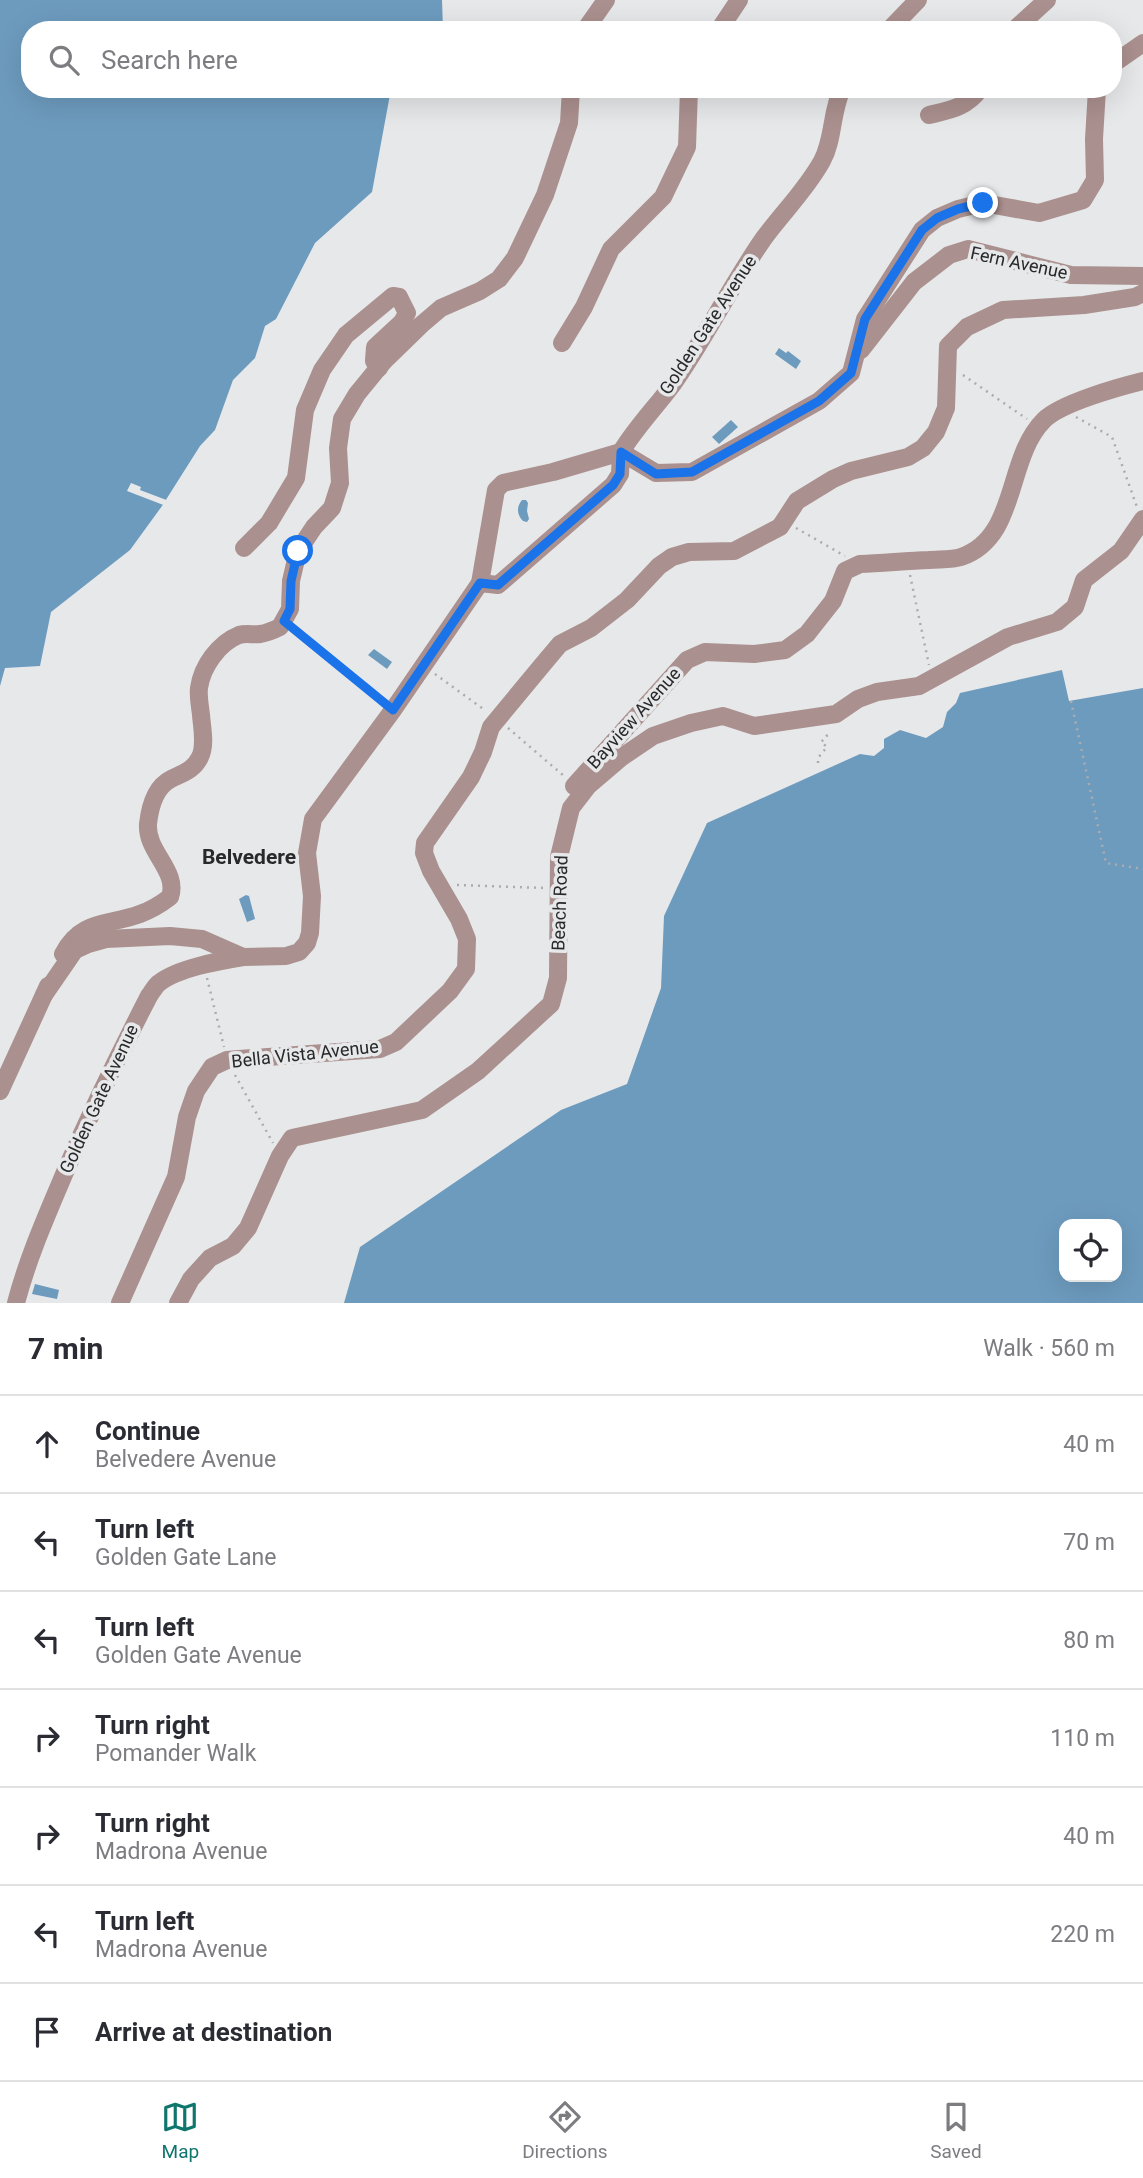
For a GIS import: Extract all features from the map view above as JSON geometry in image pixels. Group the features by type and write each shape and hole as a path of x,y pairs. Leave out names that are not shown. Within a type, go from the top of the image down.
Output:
{"street":[{"path":"591,21 606,0"},
{"path":"725,21 739,0"},
{"path":"898,21 918,0"},
{"path":"1024,21 1047,0"},
{"path":"1122,58 1143,43"},
{"path":"0,1091 67,945 80,931 140,914 170,897 173,889 171,880 149,841 150,815 157,789 170,779 188,773 201,757 203,740 199,687 209,663 222,644 242,634 261,634 280,627 284,621 290,609 291,581 298,551 314,527 332,508 340,483 338,448 342,419 357,394 379,368 441,308 480,291 499,279 515,258 545,195 569,123 570,98"},
{"path":"562,343 584,307 611,249 663,197 687,147 688,98"},
{"name":"Golden Gate Avenue","path":"16,1303 24,1271 53,1200 106,1079 149,996 158,984 173,974 212,962 243,957 286,957 299,952 307,943 312,896 307,853 313,819 393,710 480,583 496,490 503,483 621,452 634,431 672,384 765,237 801,194 822,160 830,142 838,98"},
{"path":"929,115 960,108 973,98"},
{"path":"480,583 498,585 613,485 620,474 621,452 656,474 692,472 819,401 851,373 865,319 922,230 937,218 983,203 1039,213 1083,200 1096,180 1094,139 1096,98"},
{"name":"Fern Avenue","path":"857,355 914,282 949,255 968,249 1071,275 1143,276"},
{"name":"Bella Vista Avenue","path":"120,1303 176,1177 187,1117 195,1091 212,1067 227,1060 380,1049 396,1042 450,991 466,969 467,939 424,853 425,843 471,777 491,727 560,644 592,628 627,600 659,566 672,557 689,552 733,551 780,527 797,502 833,478 908,457 923,448 936,432 946,408 948,346 967,327 1003,310 1084,305 1135,297 1143,293"},
{"path":"244,548 269,523 296,478 305,411 322,370 346,335 393,296 398,297 407,313 402,322 375,347 373,361 379,368"},
{"path":"860,564 959,558 981,547 999,525 1013,479 1038,427 1045,419 1060,408 1143,380"},
{"name":"Beach Road","path":"178,1303 191,1279 210,1258 233,1247 248,1228 280,1156 292,1138 422,1110 478,1071 551,1003 558,978 559,857 571,808 588,786 622,757 653,736 691,723 723,716 754,726 800,720 836,714 858,699 877,692 919,686 1008,637 1057,622 1075,607 1084,580 1121,551 1142,519"},
{"name":"Bayview Avenue","path":"559,857 552,832 561,806 574,785 687,660 705,652 754,654 785,650 807,634 833,601 845,571 860,564"},
{"name":"Golden Gate Avenue","path":"44,995 75,950 106,939 170,936 202,939 243,957"}],"path":[{"path":"948,365 1038,427"},
{"path":"1060,408 1112,437 1142,519"},
{"path":"784,521 860,564"},
{"path":"907,561 932,678"},
{"path":"284,621 393,710"},
{"path":"1071,701 1106,863 1143,869"},
{"path":"800,720 800,726 817,726 827,736 821,742 827,747 818,758 818,763"},
{"path":"439,884 559,888"}],"water":[{"path":"0,0 442,0 443,21 21,21 21,98 389,98 372,192 315,243 276,319 265,326 255,358 233,380 215,430 200,446 130,550 51,612 40,666 5,668 0,686"},
{"path":"779,348 801,361 796,369 775,354"},
{"path":"731,420 738,427 719,444 712,437"},
{"path":"522,500 528,503 527,522 518,514"},
{"path":"374,649 392,662 387,669 368,655"},
{"path":"1062,670 1069,701 1143,688 1143,1303 344,1303 360,1247 561,1110 627,1084 661,988 664,916 707,823 860,754 874,756 884,748 884,739 900,730 926,738 943,727 947,712 956,703 960,693"},
{"path":"249,896 255,919 247,922 239,899"},
{"path":"35,1284 59,1290 57,1299 32,1294"}],"pier":[{"path":"131,483 141,487 140,490 169,501 166,506 127,491"}],"district":[{"name":"Belvedere","path":"249,857"}],"route":[{"path":"298,551 291,581 290,609 284,621 393,710 480,583 498,585 613,485 620,474 621,452 656,474 692,472 819,401 851,373 865,319 922,230 937,218 983,203"}]}
